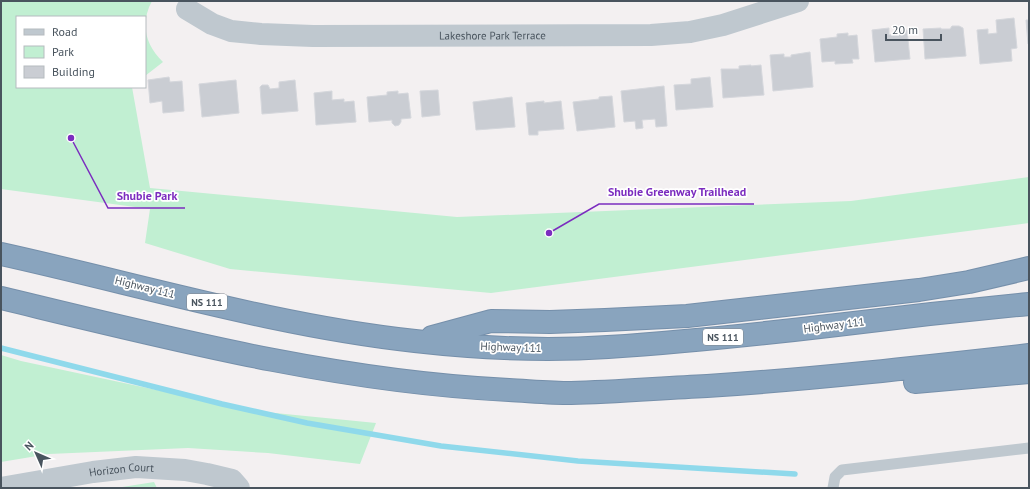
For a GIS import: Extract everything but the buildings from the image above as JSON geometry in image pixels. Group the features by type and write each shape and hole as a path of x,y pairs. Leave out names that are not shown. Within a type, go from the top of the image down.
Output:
{"highway":[{"name":"Highway 111","path":"1,254 265,316 349,332 415,341 490,346 550,348 606,347 690,341 1029,304"},
{"path":"415,341 491,321 550,322 687,316 919,290 969,282 1029,268"},
{"path":"1,298 205,346 298,365 439,385 506,390 571,393 798,380 1029,355"},
{"path":"697,386 798,392 1029,372"}],"street":[{"name":"Lakeshore Park Terrace","path":"187,9 212,24 231,31 261,34 313,36 651,35 690,32 723,25 798,1"},
{"name":"Horizon Court","path":"1,488 93,472 136,467 185,470 207,474 232,480 239,488"}],"lane":[{"path":"833,488 835,477 842,470 1029,448"}],"green space":[{"path":"1,1 152,1 146,17 16,16 16,88 132,88 150,188 457,217 851,201 1029,177 1029,223 491,293 230,269 145,243 150,209 1,189"},
{"path":"146,33 148,41 163,62 146,75"},
{"path":"1,355 21,361 255,411 376,423 360,464 268,453 188,448 49,454 1,462"},
{"path":"154,482 157,488 116,488"}],"waterway":[{"path":"1,348 222,404 307,423 441,446 578,461 795,474"}],"place":[{"name":"Shubie Park","path":"71,138"},
{"name":"Shubie Greenway Trailhead","path":"549,233"}]}
